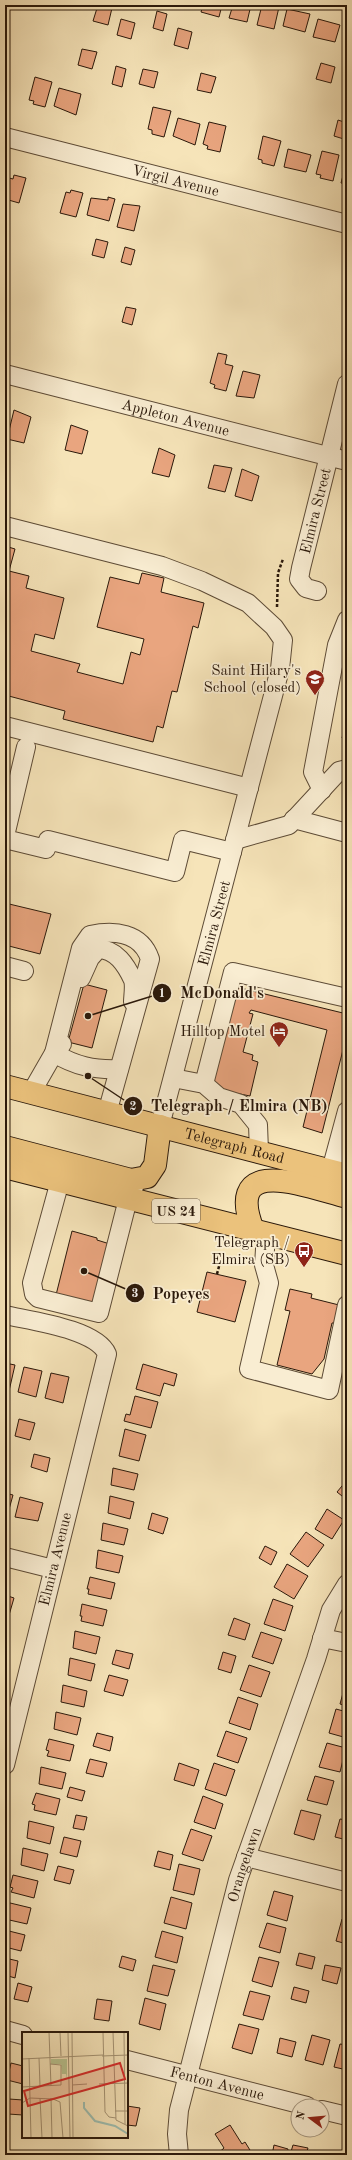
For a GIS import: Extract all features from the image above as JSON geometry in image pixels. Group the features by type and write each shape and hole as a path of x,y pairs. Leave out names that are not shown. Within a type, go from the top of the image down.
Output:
{"main road":[{"name":"Telegraph Road","path":"5,1086 339,1172"},
{"path":"5,1147 132,1180 147,1177 156,1165 160,1126"},
{"name":"US 24","path":"5,1167 347,1254"},
{"path":"260,1232 246,1212 246,1199 250,1188 258,1183 282,1180 347,1197"}],"street":[{"name":"Virgil Avenue","path":"5,137 347,224"},
{"name":"Appleton Avenue","path":"5,374 347,461"},
{"name":"Elmira Street","path":"317,591 306,588 299,579 347,384"},
{"path":"5,526 162,566 202,580 248,603 274,627"},
{"path":"322,790 313,772 337,645 347,620"},
{"name":"Elmira Street","path":"160,1126 280,669 283,640 274,627"},
{"path":"5,726 249,788"},
{"path":"26,747 5,837 46,850 48,840 175,872 183,840 234,846 288,825 339,771 347,769"},
{"path":"294,819 347,833"},
{"path":"54,1053 81,948 90,935 109,931 126,935 143,944 150,959 107,1113"},
{"path":"31,1093 54,1053 66,1040 84,969 98,949 105,949 115,953 133,981 134,1017"},
{"path":"5,966 24,971"},
{"path":"204,1084 233,972 347,998"},
{"path":"54,1053 68,1061 84,1067 119,1070"},
{"path":"173,1078 204,1084 219,1097 241,1104 258,1125 259,1151"},
{"path":"339,1172 347,1111"},
{"path":"60,1181 32,1284 34,1294 38,1298 99,1313 128,1199 139,1178"},
{"path":"260,1232 264,1265 269,1283 249,1369 329,1390 347,1305"},
{"name":"Elmira Avenue","path":"5,1315 84,1334 103,1347 107,1354 52,1569 5,1765"},
{"path":"5,1557 52,1569"},
{"name":"Orangelawn","path":"179,2155 177,2134 179,2110 238,1880 331,1610 347,1584"},
{"path":"322,1638 347,1643"},
{"path":"246,1857 347,1882"},
{"path":"5,2030 22,2035"},
{"name":"Fenton Avenue","path":"128,2060 187,2074 290,2101"},
{"path":"330,2112 347,2116"}],"path":[{"path":"274,627 278,573 283,559"},
{"path":"217,1274 222,1255"}],"building":[{"path":"98,5 112,8 108,25 93,21"},
{"path":"176,5 194,5 193,9"},
{"path":"203,5 222,5 219,17 201,12"},
{"path":"233,5 251,5 247,22 229,18"},
{"path":"262,5 279,7 274,29 257,25"},
{"path":"287,9 310,14 305,32 283,26"},
{"path":"157,11 167,14 163,31 153,28"},
{"path":"121,19 135,23 131,39 117,35"},
{"path":"318,19 340,25 335,42 313,37"},
{"path":"178,28 192,32 188,49 174,45"},
{"path":"82,49 97,52 92,69 78,65"},
{"path":"321,63 335,67 331,83 316,79"},
{"path":"116,66 126,69 122,87 112,84"},
{"path":"143,69 158,72 154,88 139,84"},
{"path":"201,73 216,77 211,93 197,90"},
{"path":"35,77 52,82 45,107 33,104 34,101 29,100"},
{"path":"59,88 81,94 76,115 54,106"},
{"path":"153,107 171,111 164,137 152,134 152,130 148,129"},
{"path":"178,118 200,124 195,145 173,136"},
{"path":"338,120 347,123 347,140 334,136"},
{"path":"209,122 226,126 220,152 207,149 208,146 203,144"},
{"path":"263,136 281,141 274,166 262,163 262,160 258,159"},
{"path":"288,149 311,155 306,172 284,167"},
{"path":"322,151 339,155 333,181 320,178 321,175 316,174"},
{"path":"347,164 347,184 341,183"},
{"path":"14,175 26,178 19,203 5,199 9,178 13,179"},
{"path":"71,190 83,193 76,217 60,213 66,192 70,193"},
{"path":"108,197 115,199 109,221 87,215 91,198 108,200"},
{"path":"123,204 140,206 134,231 117,227"},
{"path":"96,239 108,242 104,258 92,255"},
{"path":"125,247 135,250 131,265 121,262"},
{"path":"126,307 136,309 132,325 122,322"},
{"path":"218,353 227,355 225,364 233,366 226,391 214,388 215,385 210,383"},
{"path":"243,371 260,375 254,398 236,396"},
{"path":"14,410 31,417 24,443 7,439"},
{"path":"71,425 88,431 82,454 65,450"},
{"path":"159,448 175,455 169,477 152,473"},
{"path":"214,465 232,468 225,492 208,488"},
{"path":"242,469 259,476 252,501 235,496"},
{"path":"5,546 15,549 9,571 29,576 26,588 64,598 54,639 35,634 31,651 80,664 77,672 123,684 131,652 140,655 144,639 97,627 110,577 139,584 142,573 164,578 161,592 204,603 198,628 193,626 177,692 172,691 163,728 157,726 153,742 63,719 65,711 5,695"},
{"path":"347,719 347,739 342,738"},
{"path":"5,903 51,914 40,954 5,945"},
{"path":"84,984 107,990 92,1048 68,1042"},
{"path":"232,986 347,1014 347,1034 322,1133 303,1127 327,1030 251,1010 249,1013 253,1014 243,1052 253,1055 252,1060 258,1062 250,1096 240,1094 239,1098 211,1086"},
{"path":"72,1231 97,1238 97,1240 113,1245 97,1306 56,1295"},
{"path":"207,1272 246,1281 235,1322 197,1312"},
{"path":"290,1289 312,1294 311,1298 339,1305 335,1323 332,1323 324,1359 312,1374 277,1365 290,1311 285,1310"},
{"path":"5,1363 15,1365 9,1391 5,1390"},
{"path":"143,1364 177,1374 174,1386 164,1383 160,1396 136,1389"},
{"path":"24,1367 42,1371 36,1397 18,1392"},
{"path":"51,1373 69,1377 63,1403 45,1398"},
{"path":"135,1396 158,1402 151,1428 124,1421 126,1414 130,1415"},
{"path":"19,1419 35,1423 30,1440 15,1436"},
{"path":"125,1429 146,1435 139,1461 119,1456"},
{"path":"34,1454 50,1458 47,1472 31,1467"},
{"path":"113,1468 138,1474 134,1490 111,1485"},
{"path":"347,1480 347,1500 337,1492"},
{"path":"5,1493 13,1495 8,1513 5,1512"},
{"path":"110,1496 134,1502 130,1519 108,1513"},
{"path":"20,1497 43,1503 38,1521 15,1517"},
{"path":"327,1509 344,1520 332,1539 315,1529"},
{"path":"152,1513 168,1518 163,1534 148,1529"},
{"path":"103,1523 128,1529 124,1545 101,1540"},
{"path":"306,1532 324,1545 308,1567 290,1554"},
{"path":"265,1546 277,1552 271,1565 259,1558"},
{"path":"98,1550 123,1556 119,1573 96,1568"},
{"path":"287,1564 308,1576 294,1599 274,1587"},
{"path":"90,1577 115,1583 111,1599 88,1594 89,1589 87,1589"},
{"path":"5,1595 14,1598 7,1622 5,1622"},
{"path":"273,1599 293,1606 285,1631 264,1624"},
{"path":"82,1604 107,1610 103,1626 81,1621 82,1616 80,1616"},
{"path":"234,1618 250,1624 245,1640 228,1635"},
{"path":"75,1631 100,1637 96,1654 73,1648"},
{"path":"261,1632 282,1639 273,1664 252,1657"},
{"path":"116,1650 133,1654 129,1669 112,1664"},
{"path":"223,1652 236,1656 231,1673 218,1669"},
{"path":"70,1658 95,1664 91,1681 68,1675"},
{"path":"249,1665 270,1672 261,1697 240,1690"},
{"path":"109,1675 128,1680 123,1696 104,1691"},
{"path":"347,1682 347,1706 340,1704"},
{"path":"63,1685 87,1691 84,1707 61,1702"},
{"path":"238,1697 258,1704 250,1730 229,1723"},
{"path":"336,1709 347,1712 347,1738 329,1733"},
{"path":"56,1712 81,1718 77,1735 54,1729"},
{"path":"226,1731 247,1738 238,1763 217,1756"},
{"path":"97,1733 113,1737 110,1751 93,1746"},
{"path":"49,1739 74,1745 70,1761 47,1756 49,1751 46,1750"},
{"path":"327,1743 346,1748 340,1772 319,1767"},
{"path":"90,1759 107,1763 103,1777 86,1773"},
{"path":"179,1763 199,1770 194,1786 174,1780"},
{"path":"214,1763 235,1770 226,1796 205,1789"},
{"path":"41,1767 66,1773 62,1789 39,1784"},
{"path":"315,1776 334,1781 327,1805 307,1800"},
{"path":"70,1787 85,1791 82,1801 67,1797"},
{"path":"36,1793 60,1799 56,1815 34,1810 35,1805 32,1804"},
{"path":"203,1796 223,1804 215,1829 194,1822"},
{"path":"301,1810 321,1815 314,1840 294,1834"},
{"path":"76,1815 87,1817 84,1830 73,1828"},
{"path":"340,1819 347,1820 347,1840 335,1837"},
{"path":"29,1821 54,1827 50,1844 27,1838"},
{"path":"191,1829 212,1836 203,1861 182,1854"},
{"path":"64,1837 81,1841 77,1857 60,1853"},
{"path":"23,1848 48,1854 44,1871 21,1865"},
{"path":"158,1851 173,1855 170,1870 154,1866"},
{"path":"179,1864 200,1869 194,1895 173,1890"},
{"path":"58,1866 74,1870 70,1884 54,1880"},
{"path":"13,1875 38,1881 34,1898 11,1892 13,1888 10,1887"},
{"path":"274,1891 293,1896 287,1921 267,1915"},
{"path":"171,1897 192,1903 186,1929 164,1923"},
{"path":"6,1902 31,1908 27,1924 5,1919"},
{"path":"342,1919 347,1921 347,1944 336,1941"},
{"path":"267,1923 286,1928 280,1953 259,1947"},
{"path":"5,1930 25,1935 21,1951 5,1947"},
{"path":"162,1931 183,1937 177,1963 155,1957"},
{"path":"299,1953 315,1957 312,1969 296,1965"},
{"path":"122,1956 136,1960 133,1971 119,1967"},
{"path":"259,1957 279,1962 272,1987 252,1981"},
{"path":"5,1958 18,1961 15,1978 5,1975"},
{"path":"153,1965 175,1970 168,1996 147,1991"},
{"path":"325,1965 341,1968 337,1984 322,1980"},
{"path":"18,1983 32,1987 28,2002 14,1999"},
{"path":"294,1987 309,1991 306,2003 291,1999"},
{"path":"250,1991 270,1996 263,2020 243,2015"},
{"path":"145,1998 166,2004 160,2030 139,2024"},
{"path":"97,1999 112,2001 109,2021 94,2019"},
{"path":"239,2024 259,2029 252,2054 232,2048"},
{"path":"312,2035 330,2040 323,2065 305,2060"},
{"path":"280,2038 296,2042 292,2057 277,2053"},
{"path":"340,2044 347,2045 347,2070 334,2067"},
{"path":"11,2063 22,2066 22,2084 7,2080"},
{"path":"9,2099 22,2100 22,2115 8,2114"},
{"path":"128,2106 140,2108 136,2126 128,2125"},
{"path":"230,2125 242,2144 245,2142 253,2155 216,2155 224,2148 215,2134"},
{"path":"274,2145 288,2149 287,2155 272,2155"},
{"path":"293,2145 308,2148 306,2154 309,2155 290,2155"},
{"path":"137,2151 138,2155 117,2155"}],"place":[{"name":"Saint Hilary's School (closed)","path":"315,696"},
{"name":"McDonald's","path":"88,1016"},
{"name":"Hilltop Motel","path":"279,1048"},
{"name":"Telegraph / Elmira (NB)","path":"88,1076"},
{"name":"Telegraph / Elmira (SB)","path":"304,1268"},
{"name":"Popeyes","path":"84,1271"}]}
